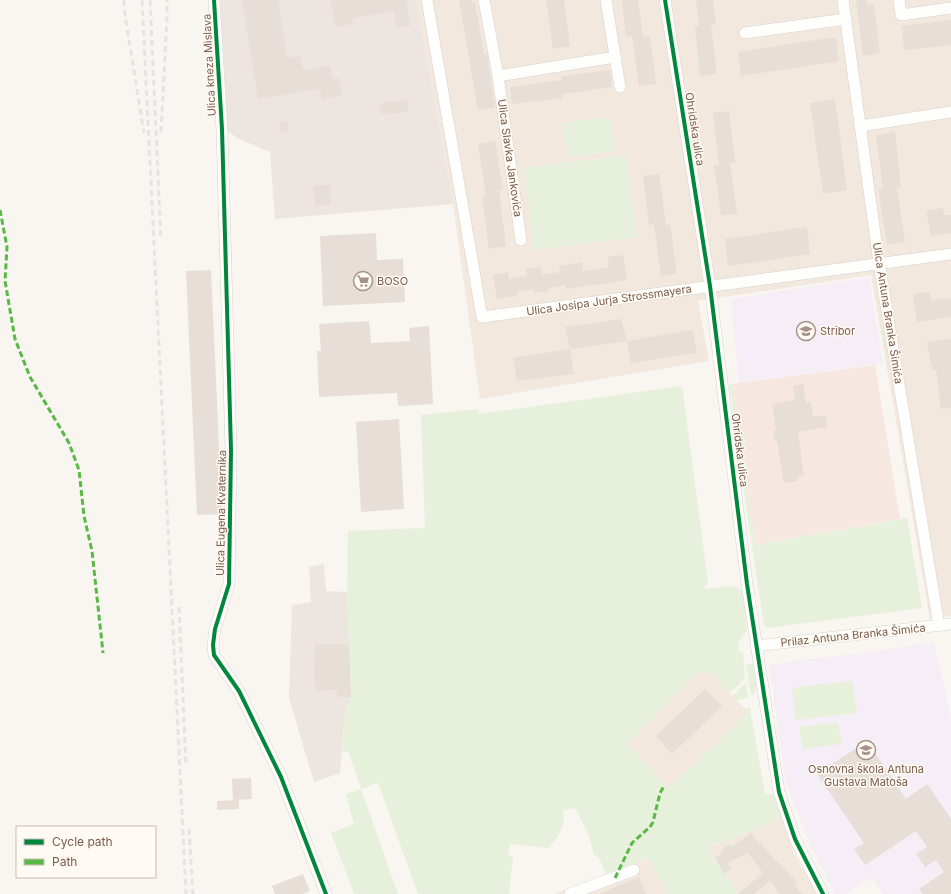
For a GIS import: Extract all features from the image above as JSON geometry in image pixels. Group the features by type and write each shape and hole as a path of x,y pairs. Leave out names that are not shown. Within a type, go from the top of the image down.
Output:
{"street":[{"name":"Ulica kneza Mislava","path":"214,0 222,129"},
{"name":"Ulica Josipa Jurja Strossmayera","path":"427,0 482,317 951,254"},
{"name":"Ulica Slavka Jankovića","path":"484,0 498,76 521,240"},
{"path":"606,0 620,87"},
{"name":"Ohridska ulica","path":"665,0 710,286 756,646 779,792 795,839 823,894"},
{"name":"Ulica Antuna Branka Šimića","path":"843,0 879,263 939,626"},
{"path":"899,0 901,14 951,8"},
{"path":"745,33 846,19"},
{"path":"498,76 615,57"},
{"path":"860,126 951,112"},
{"name":"Ulica Eugena Kvaternika","path":"222,129 231,450 229,584 215,629 213,645 214,655 239,691 281,777 326,894"},
{"name":"Prilaz Antuna Branka Šimića","path":"756,646 951,624"},
{"path":"570,894 634,870"}],"shaded area":[{"path":"220,0 416,0 453,204 275,219 270,152 237,138 228,131"},
{"path":"416,0 951,0 951,616 930,619 871,275 698,301 709,361 480,399 453,204"},
{"name":"Stribor","path":"869,277 883,363 739,383 731,299"},
{"path":"875,365 900,519 755,545 741,445 742,431 739,431 738,424 740,423 743,415 737,416 732,384"},
{"path":"324,564 326,591 347,592 351,697 345,711 340,773 314,782 289,698 292,605 311,602 309,567"},
{"name":"Osnovna škola Antuna Gustava Matoša","path":"934,643 951,718 951,894 883,894 872,877 846,894 835,894 808,839 786,783 769,665"},
{"path":"709,671 748,712 669,788 627,744 697,673"},
{"path":"781,817 794,854 817,894 738,894 707,848 756,829"},
{"path":"650,858 667,894 553,894 593,880"}],"green space":[{"path":"610,116 615,151 567,158 562,123"},
{"path":"626,155 637,237 534,250 524,168"},
{"path":"732,384 737,416 743,415 740,423 735,424 729,385"},
{"path":"682,386 708,582 703,589 735,587 743,592 747,631 738,643 739,652 743,652 745,678 730,693 709,671 697,673 627,744 669,788 748,712 745,709 750,708 765,795 774,794 781,817 756,829 707,848 738,894 667,894 649,858 606,874 599,858 594,855 589,835 575,808 563,810 561,831 548,848 510,844 508,856 513,856 509,894 418,894 378,783 361,789 348,751 342,753 345,711 351,696 347,592 348,531 425,528 421,415 478,409 479,414"},
{"path":"735,431 742,431 746,434 748,444 741,445 755,545 907,518 922,608 768,628 764,626"},
{"path":"753,664 756,686 755,693 751,696 746,665"},
{"path":"852,681 857,713 796,720 792,688"},
{"path":"746,683 748,698 737,700 732,696"},
{"path":"838,722 842,744 803,749 799,727"},
{"path":"361,789 398,894 354,894 331,833 354,824 346,794"}],"building":[{"path":"242,0 278,0 287,58 300,56 303,70 330,66 332,79 339,78 342,96 322,100 320,89 258,99"},
{"path":"331,0 406,0 410,26 397,28 394,11 352,18 353,24 335,27"},
{"path":"459,0 472,0 472,3 475,3 484,54 487,54 495,107 478,110"},
{"path":"546,0 564,0 570,46 553,49"},
{"path":"622,0 638,0 643,37 650,36 656,84 639,86 632,36 626,37"},
{"path":"696,0 713,0 716,24 711,25 717,74 700,76 695,27 699,26"},
{"path":"856,0 867,0 867,5 874,4 880,53 863,56"},
{"path":"951,20 951,45 904,50 902,26"},
{"path":"836,37 839,61 741,76 738,52"},
{"path":"610,70 612,87 562,94 562,98 512,104 510,87 562,80 561,76"},
{"path":"835,99 847,190 823,194 810,103"},
{"path":"407,100 408,112 381,114 380,103"},
{"path":"729,111 735,163 730,163 737,214 721,215 714,165 719,165 713,113"},
{"path":"287,121 289,131 281,132 279,122"},
{"path":"895,132 901,187 897,188 905,242 887,244 878,188 883,188 876,135"},
{"path":"495,141 503,190 499,191 506,246 489,249 482,196 486,196 478,144"},
{"path":"659,174 666,225 670,224 677,274 661,276 654,224 649,225 643,176"},
{"path":"330,185 331,204 315,206 313,186"},
{"path":"943,208 944,215 951,215 951,233 931,236 926,211"},
{"path":"807,227 810,254 728,266 725,239"},
{"name":"BOSO","path":"376,233 377,260 403,259 405,302 323,306 320,236"},
{"path":"623,255 627,280 566,289 566,285 549,288 549,291 534,293 533,289 517,292 517,296 497,299 493,275 508,272 509,279 527,276 526,269 541,267 542,275 560,272 559,266 582,262 583,271 609,267 608,257"},
{"path":"211,270 222,514 197,515 186,271"},
{"path":"930,292 931,300 951,298 951,317 917,322 913,294"},
{"path":"621,319 627,341 570,349 565,327"},
{"path":"369,321 371,343 410,341 409,328 429,326 433,404 398,406 397,393 319,397 317,351 321,351 319,324"},
{"path":"692,330 697,353 631,363 627,341"},
{"path":"951,339 951,408 941,409 936,369 932,370 927,342"},
{"path":"570,349 574,374 517,381 513,358"},
{"path":"803,384 806,403 811,402 813,417 826,415 827,427 798,432 804,476 797,477 798,481 784,483 777,441 775,441 773,431 776,430 772,404 795,400 793,386"},
{"path":"399,419 404,509 361,512 356,422"},
{"path":"349,644 351,697 338,697 337,690 315,691 314,645"},
{"path":"705,689 722,706 672,754 656,736"},
{"path":"867,741 906,799 927,784 951,819 951,894 923,894 919,889 944,872 936,860 925,867 916,854 927,847 916,831 865,865 854,849 864,843 817,774"},
{"path":"251,778 252,799 233,800 232,779"},
{"path":"239,800 239,809 217,810 217,801"},
{"path":"751,833 759,844 761,843 771,856 798,884 795,886 802,894 780,894 770,881 754,894 738,894 763,873 748,853 728,863 731,869 724,874 715,858 722,854 720,851 730,844 732,847"},
{"path":"303,874 310,891 302,894 275,894 272,886"},
{"path":"639,877 646,894 599,894"}],"railway":[{"path":"124,0 125,15 144,133"},
{"path":"142,0 186,894"},
{"path":"150,0 161,240"},
{"path":"161,132 167,0"},
{"path":"179,607 186,767"},
{"path":"189,829 193,894"}],"marked path":[{"path":"0,210 7,247 5,281 15,339 30,377 69,443 79,470 84,516 92,551 103,653"},
{"path":"615,878 632,843 650,827 653,822 660,793 664,786"}],"cycle path":[{"path":"214,0 222,129 231,450 229,584 215,629 213,645 214,655 239,691 281,777 326,894"},
{"path":"665,0 710,286 747,584 779,792 795,839 823,894"}],"place":[{"name":"BOSO","path":"363,281"},
{"name":"Stribor","path":"806,331"},
{"name":"Osnovna škola Antuna Gustava Matoša","path":"866,750"}]}
